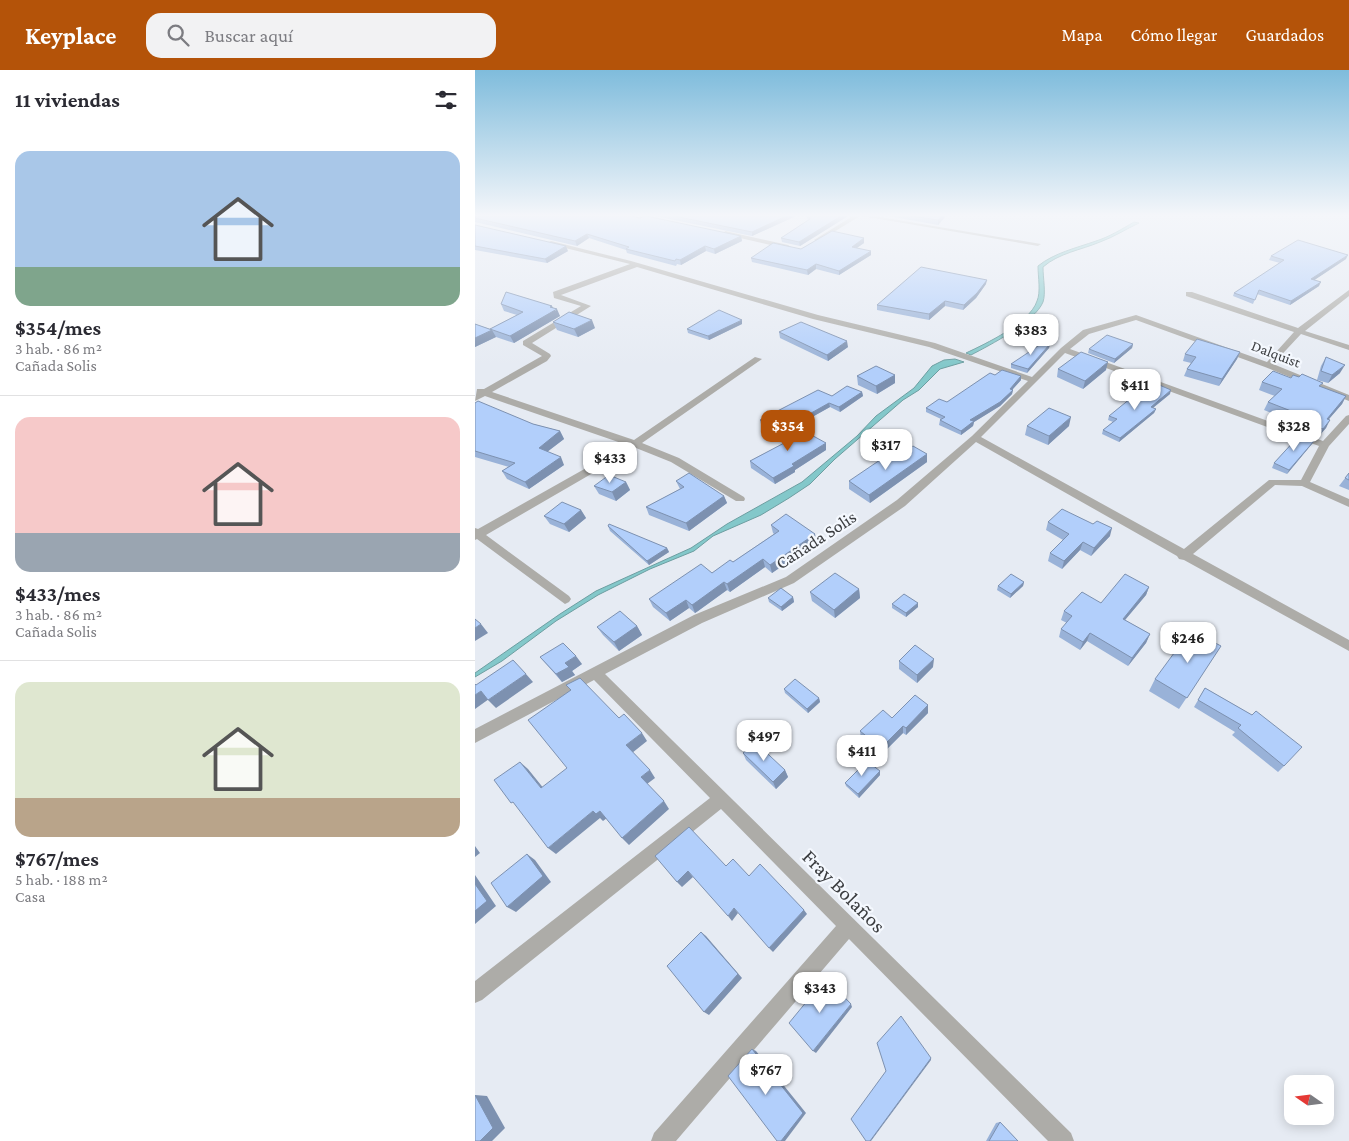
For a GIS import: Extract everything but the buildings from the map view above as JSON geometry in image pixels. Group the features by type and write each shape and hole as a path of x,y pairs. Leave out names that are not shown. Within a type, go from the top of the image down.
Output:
{"street":[{"path":"478,393 544,359 547,356 545,354 526,343 587,306 557,296 557,294 632,266"},
{"path":"638,266 816,317 940,348 1034,380"},
{"path":"1268,365 1300,331 1349,292"},
{"path":"1189,294 1349,348"},
{"name":"Cañada Solis","path":"475,736 698,619 790,580 901,503 975,438 1063,350 1086,332 1136,317"},
{"name":"Dalquist","path":"1136,317 1268,365 1349,398"},
{"path":"1063,350 1325,445"},
{"path":"565,599 476,534 635,444 758,360"},
{"path":"478,393 635,444 675,460 740,499"},
{"path":"1304,483 1325,445 1349,418"},
{"path":"975,438 1183,556 1349,646"},
{"path":"1183,556 1273,482 1304,483 1349,503"},
{"name":"Fray Bolaños","path":"594,672 1063,1141"},
{"path":"475,993 720,800"},
{"path":"662,1141 848,926"}],"water":[{"path":"1038,266 1044,266 1044,298 1038,310 1022,325 1000,339 971,355 966,353 1006,332 1026,317 1033,309 1039,293"},
{"path":"955,359 964,362 940,369 919,390 903,400 835,459 810,484 789,498 761,515 713,536 694,551 650,569 598,595 556,621 502,661 475,677 475,673 596,591 691,548 727,524 802,482 857,436 876,416 914,388 932,366 944,360"}]}
